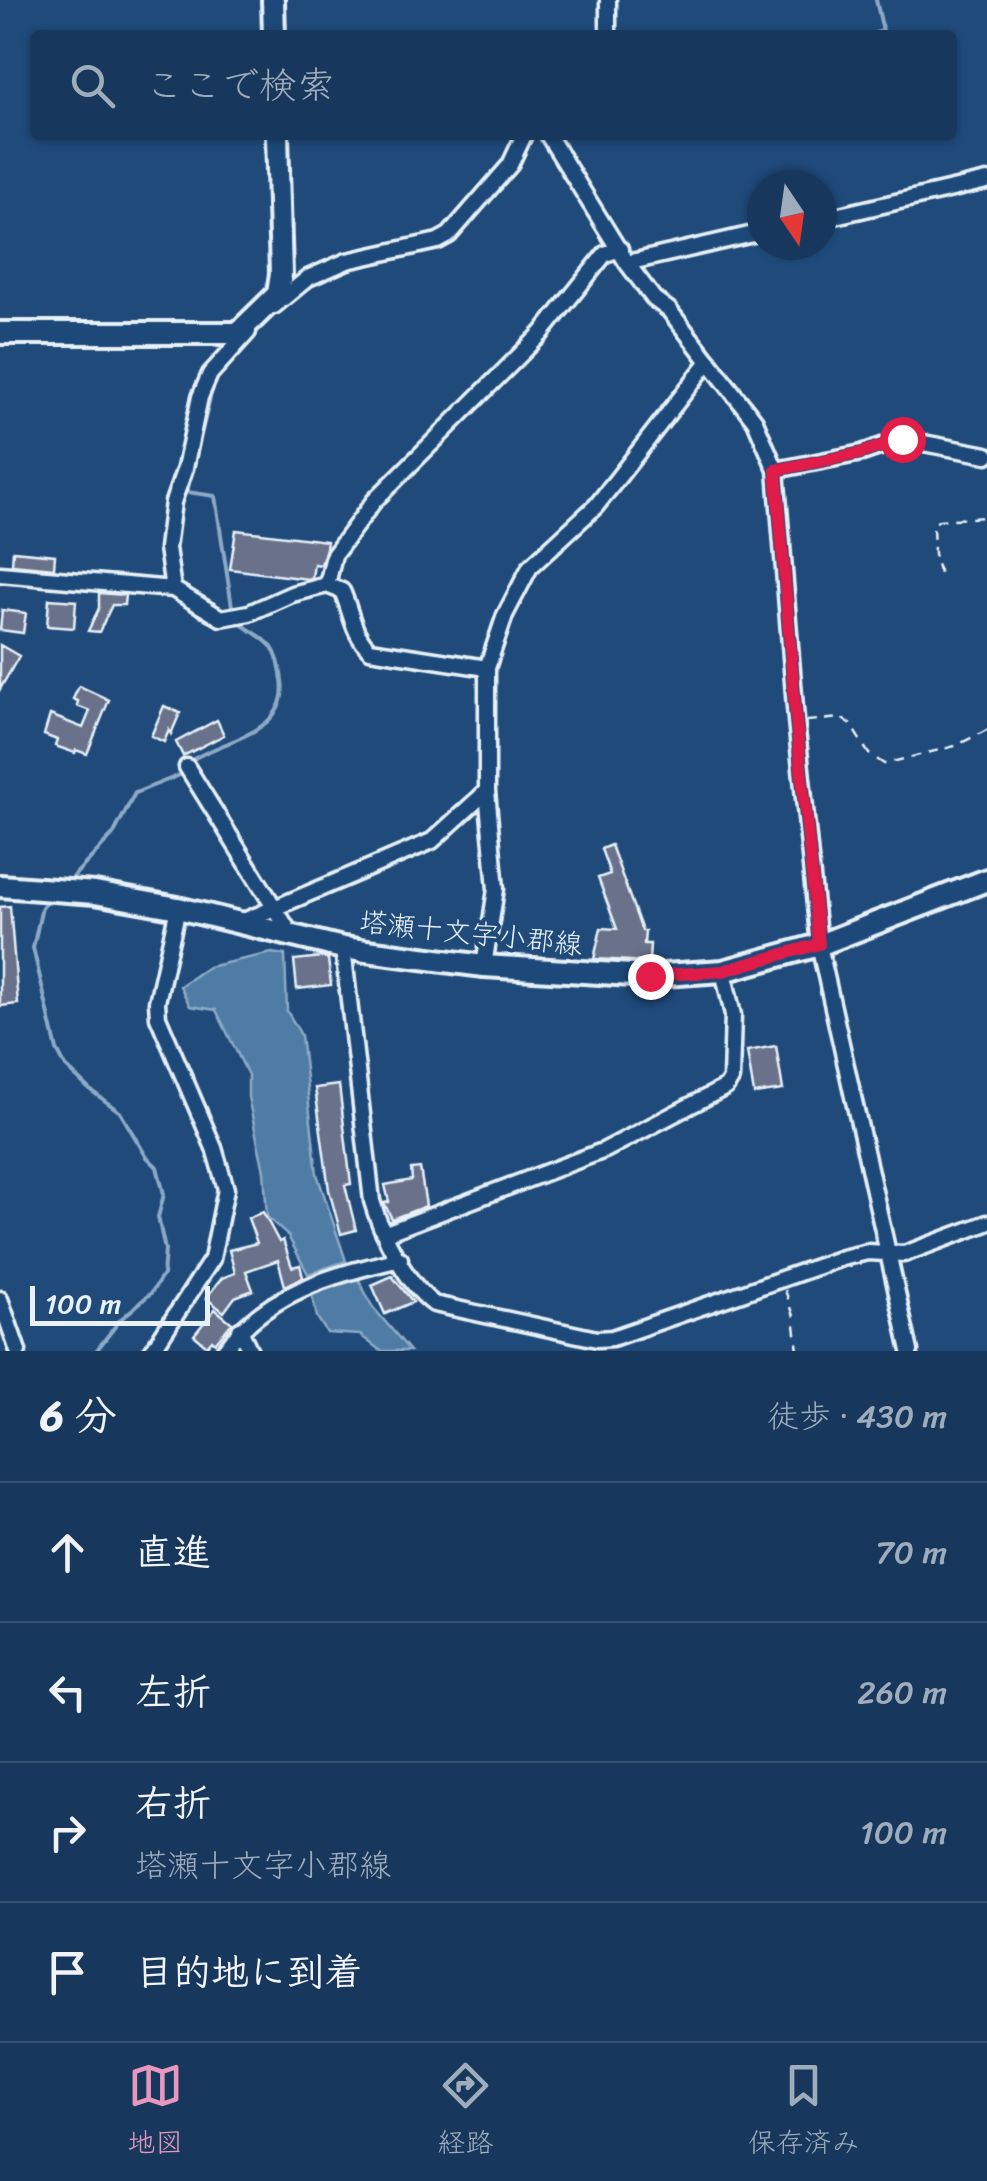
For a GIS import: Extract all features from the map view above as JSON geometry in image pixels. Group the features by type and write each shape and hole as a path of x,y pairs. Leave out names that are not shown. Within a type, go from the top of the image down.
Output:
{"main road":[{"path":"273,0 274,30"},
{"path":"0,333 238,332 262,314 278,294 282,274 277,140"},
{"name":"塔瀬十文字小郡線","path":"0,886 95,893 178,908 343,948 484,966 650,976 723,971 819,944 987,880"}],"street":[{"path":"608,0 608,30"},
{"path":"173,590 167,548 171,518 200,398 210,374 262,314 308,278 347,261 438,241 449,235 510,165 522,140"},
{"path":"551,140 624,256 755,420 776,470 819,944 910,1351"},
{"path":"837,216 987,182"},
{"path":"328,585 334,555 374,500 541,334 605,254 624,256 747,235"},
{"path":"484,966 496,889 487,791 487,668 505,615 530,567 596,506 709,361"},
{"path":"776,470 862,453 902,439 987,455"},
{"path":"0,574 173,590 222,618 250,614 292,594 328,585 342,591 349,619 370,650 487,668"},
{"path":"187,767 292,936"},
{"path":"239,923 432,841 487,791"},
{"path":"157,1349 212,1259 226,1189 214,1148 158,1017 157,1002 178,908"},
{"path":"343,948 372,1201 378,1222 414,1288 434,1304 597,1339 624,1335 842,1258 868,1252 904,1254 987,1224"},
{"path":"386,1233 606,1150 726,1087 730,1079 732,1015 723,971"},
{"path":"224,1351 240,1330 294,1292 330,1276 400,1259"},
{"path":"0,1299 18,1351"},
{"path":"240,1330 250,1351"}],"path":[{"path":"940,574 934,525 939,520 987,517"},
{"path":"796,720 841,718 850,724 868,754 884,764 955,746 987,730"},
{"path":"782,1280 794,1316 798,1351"}],"water":[{"path":"272,953 285,955 287,1011 301,1035 317,1174 346,1261 308,1274 288,1236 267,1217 264,1171 248,1097 248,1075 216,1010 190,1006 180,986 208,967"},
{"path":"347,1277 358,1278 372,1306 410,1351 381,1351 360,1335 327,1333 317,1317 311,1291"}],"building":[{"path":"236,530 327,541 321,565 314,564 312,578 308,579 230,569"},
{"path":"13,551 55,555 54,568 12,564"},
{"path":"99,593 125,595 124,605 112,605 99,632 88,631 99,608"},
{"path":"49,599 76,601 74,628 47,626"},
{"path":"2,610 26,613 23,633 0,630"},
{"path":"0,645 19,656 0,689"},
{"path":"79,686 109,700 87,754 55,746 57,740 44,735 50,715 83,728 90,711 77,706 78,701 73,699"},
{"path":"164,706 180,713 164,742 151,736"},
{"path":"217,720 224,735 183,756 176,742"},
{"path":"611,845 645,931 644,944 650,944 649,962 594,959 601,928 617,929 598,878 610,874 601,849"},
{"path":"10,906 18,1004 0,1006 0,907"},
{"path":"328,959 331,985 297,989 294,960"},
{"path":"776,1046 783,1090 754,1094 747,1051"},
{"path":"339,1085 351,1184 345,1185 356,1230 341,1234 329,1190 315,1088"},
{"path":"420,1168 426,1206 392,1219 384,1203 389,1202 385,1185 412,1180 411,1169"},
{"path":"263,1212 279,1242 283,1240 292,1267 300,1265 303,1277 285,1286 278,1260 246,1271 253,1290 235,1297 224,1312 206,1298 222,1278 235,1273 229,1250 257,1243 248,1218"},
{"path":"392,1276 413,1302 385,1314 372,1285"},
{"path":"215,1309 232,1323 215,1343 212,1340 207,1346 194,1335"}],"waterway":[{"path":"876,0 883,30"},
{"path":"515,168 530,140"},
{"path":"445,245 477,214"},
{"path":"307,287 325,278"},
{"path":"251,337 277,312"},
{"path":"214,382 187,492 215,496 233,613"},
{"path":"190,761 252,732 276,712 282,698 280,667 274,650 238,622"},
{"path":"67,883 113,835 135,793 180,775 183,768"},
{"path":"53,896 42,907 33,948 57,1050 66,1067 120,1112 157,1167 164,1194 158,1217 165,1250 163,1275 96,1351"}],"route":[{"path":"650,976 723,971 819,944 776,470 862,453 902,439"}]}
